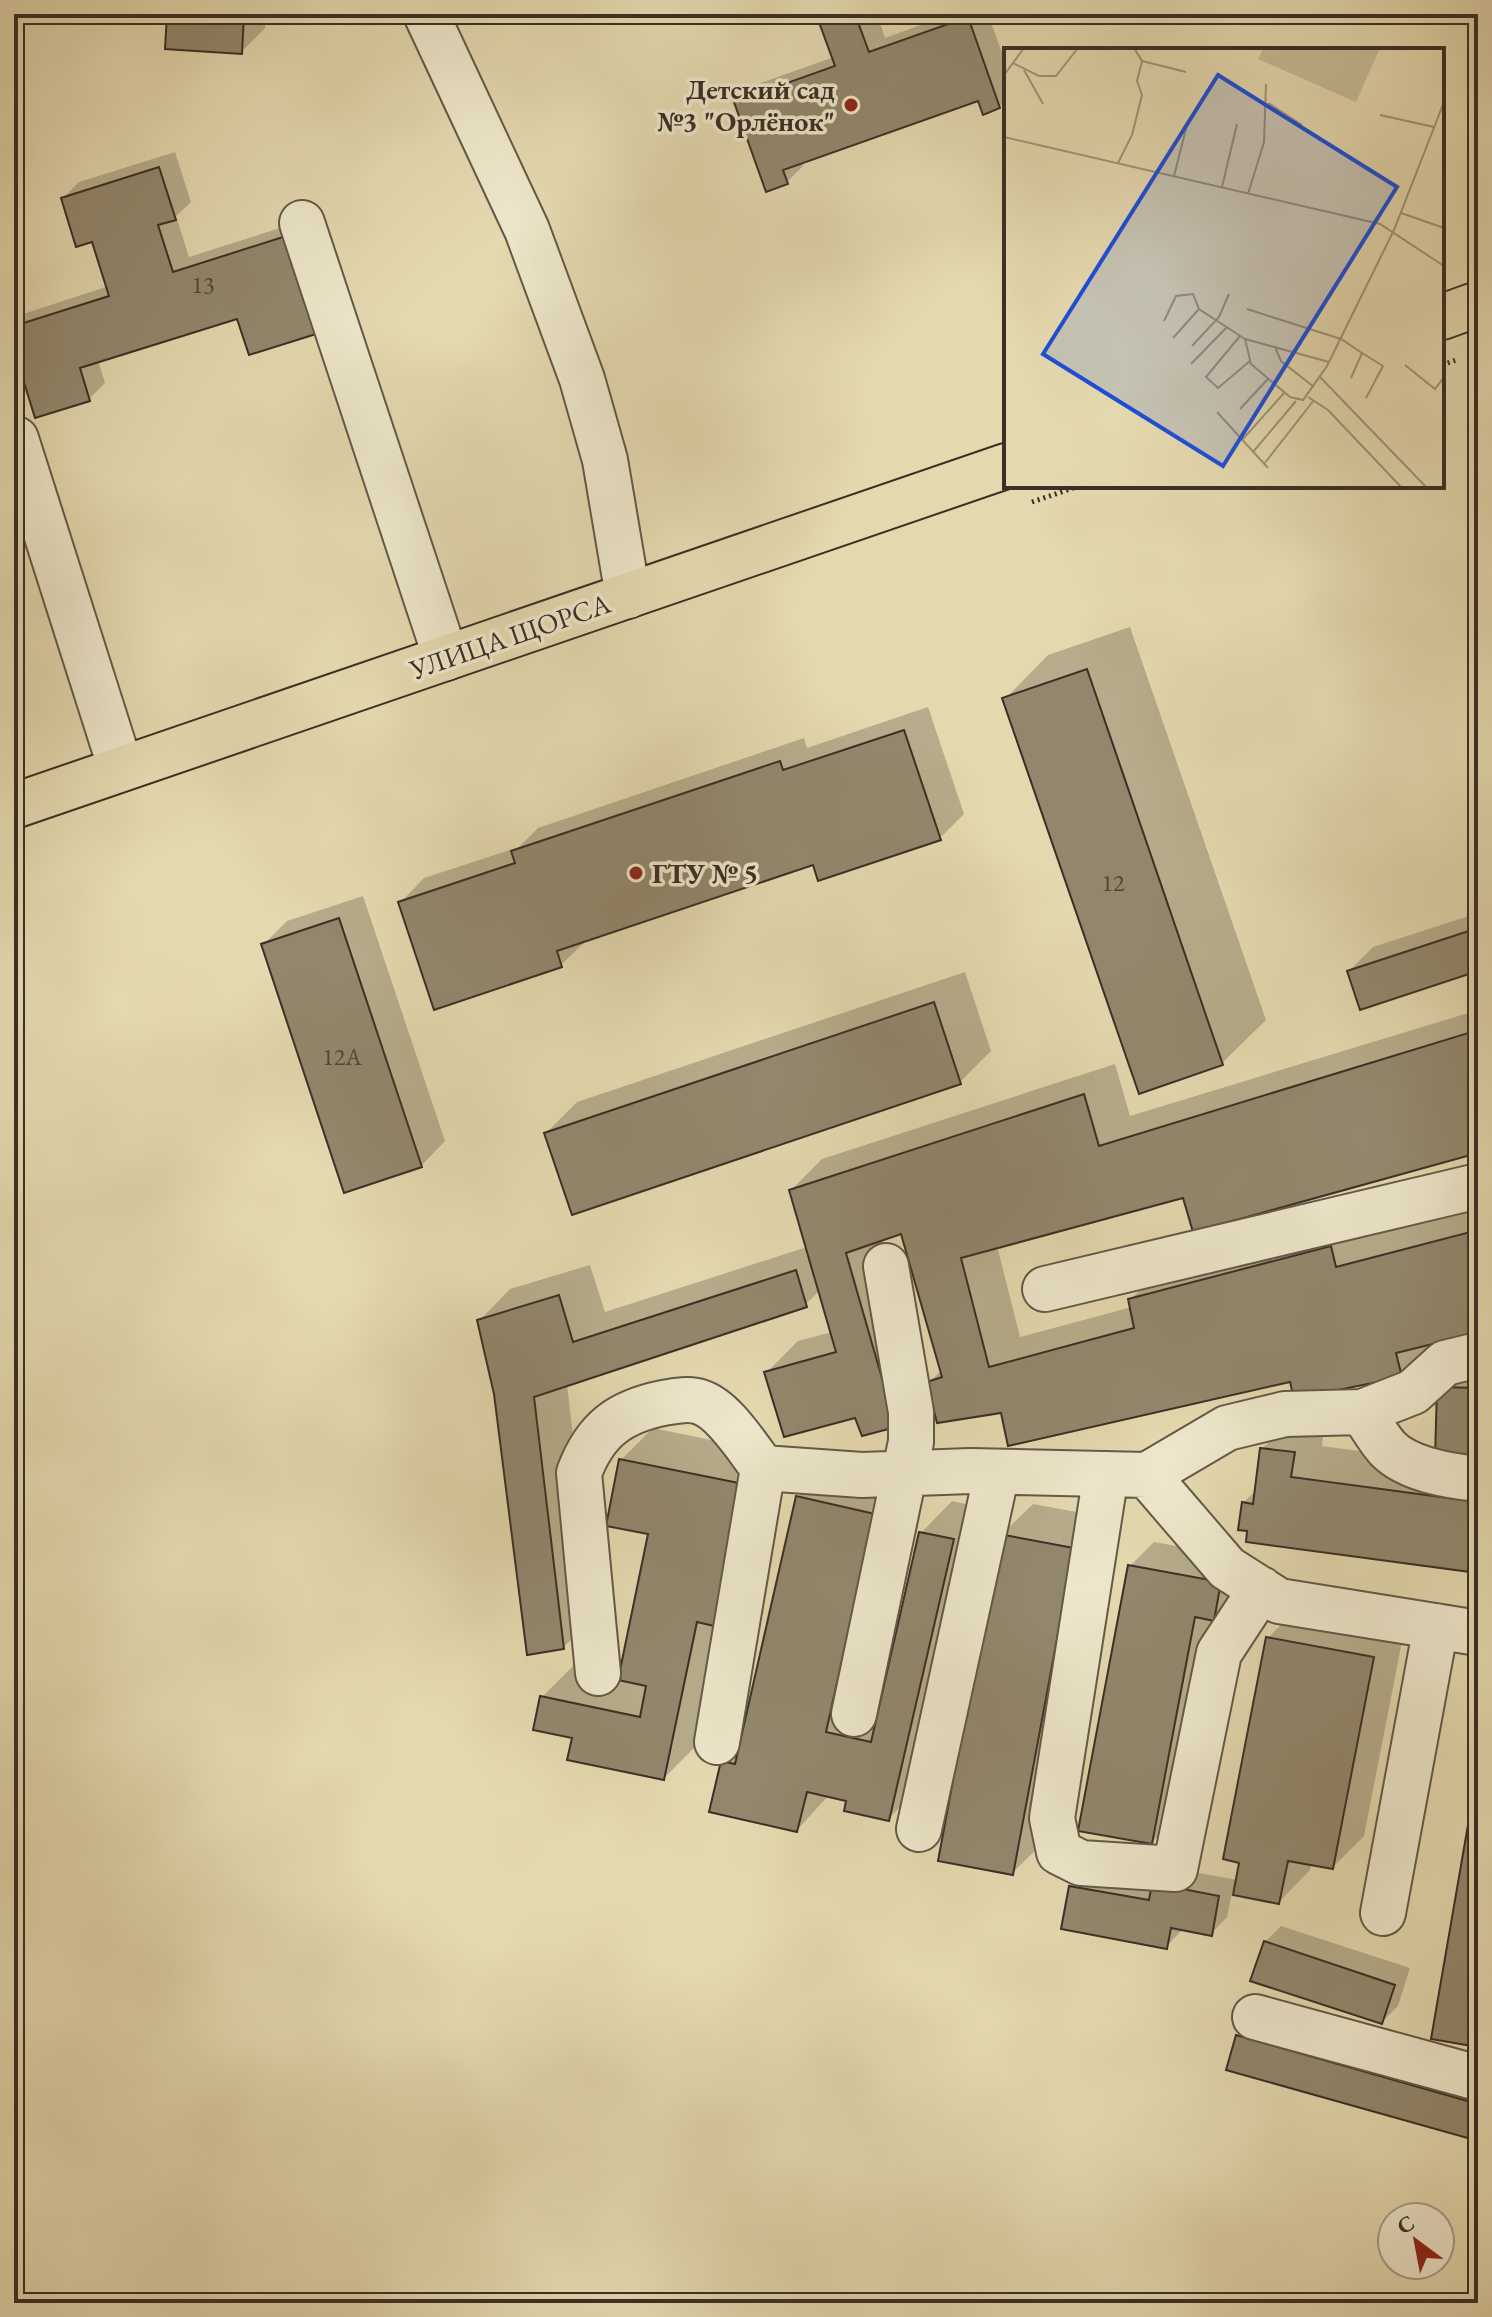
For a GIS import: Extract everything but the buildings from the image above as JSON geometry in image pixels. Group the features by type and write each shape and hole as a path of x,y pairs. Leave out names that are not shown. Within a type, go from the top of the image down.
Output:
{"main road":[{"path":"1444,316 1478,304"},
{"name":"УЛИЦА ЩОРСА","path":"14,806 1004,467"}],"lane":[{"path":"426,14 527,230 582,379 605,460 628,596"},
{"path":"302,223 446,658"},
{"path":"16,439 121,769"},
{"path":"1045,1289 1478,1186"},
{"path":"854,1714 911,1442 911,1412 886,1266"},
{"path":"598,1673 579,1473 588,1448 607,1427 631,1412 675,1400 700,1402 718,1413 763,1468 862,1475 997,1472 1126,1475 1227,1428 1285,1414 1362,1412 1413,1392 1445,1363 1478,1355"},
{"path":"1362,1412 1389,1450 1444,1476 1478,1479"},
{"path":"717,1742 763,1468"},
{"path":"919,1829 997,1472"},
{"path":"1126,1475 1227,1568 1279,1601 1478,1633"},
{"path":"1126,1475 1052,1818 1059,1852 1081,1863 1175,1869 1219,1653 1261,1589"},
{"path":"1383,1913 1436,1626"},
{"path":"1255,2017 1478,2078"}],"place":[{"name":"Детский сад №3 \"Орлёнок\"","path":"851,105"},
{"name":"ГТУ № 5","path":"636,873"}]}
